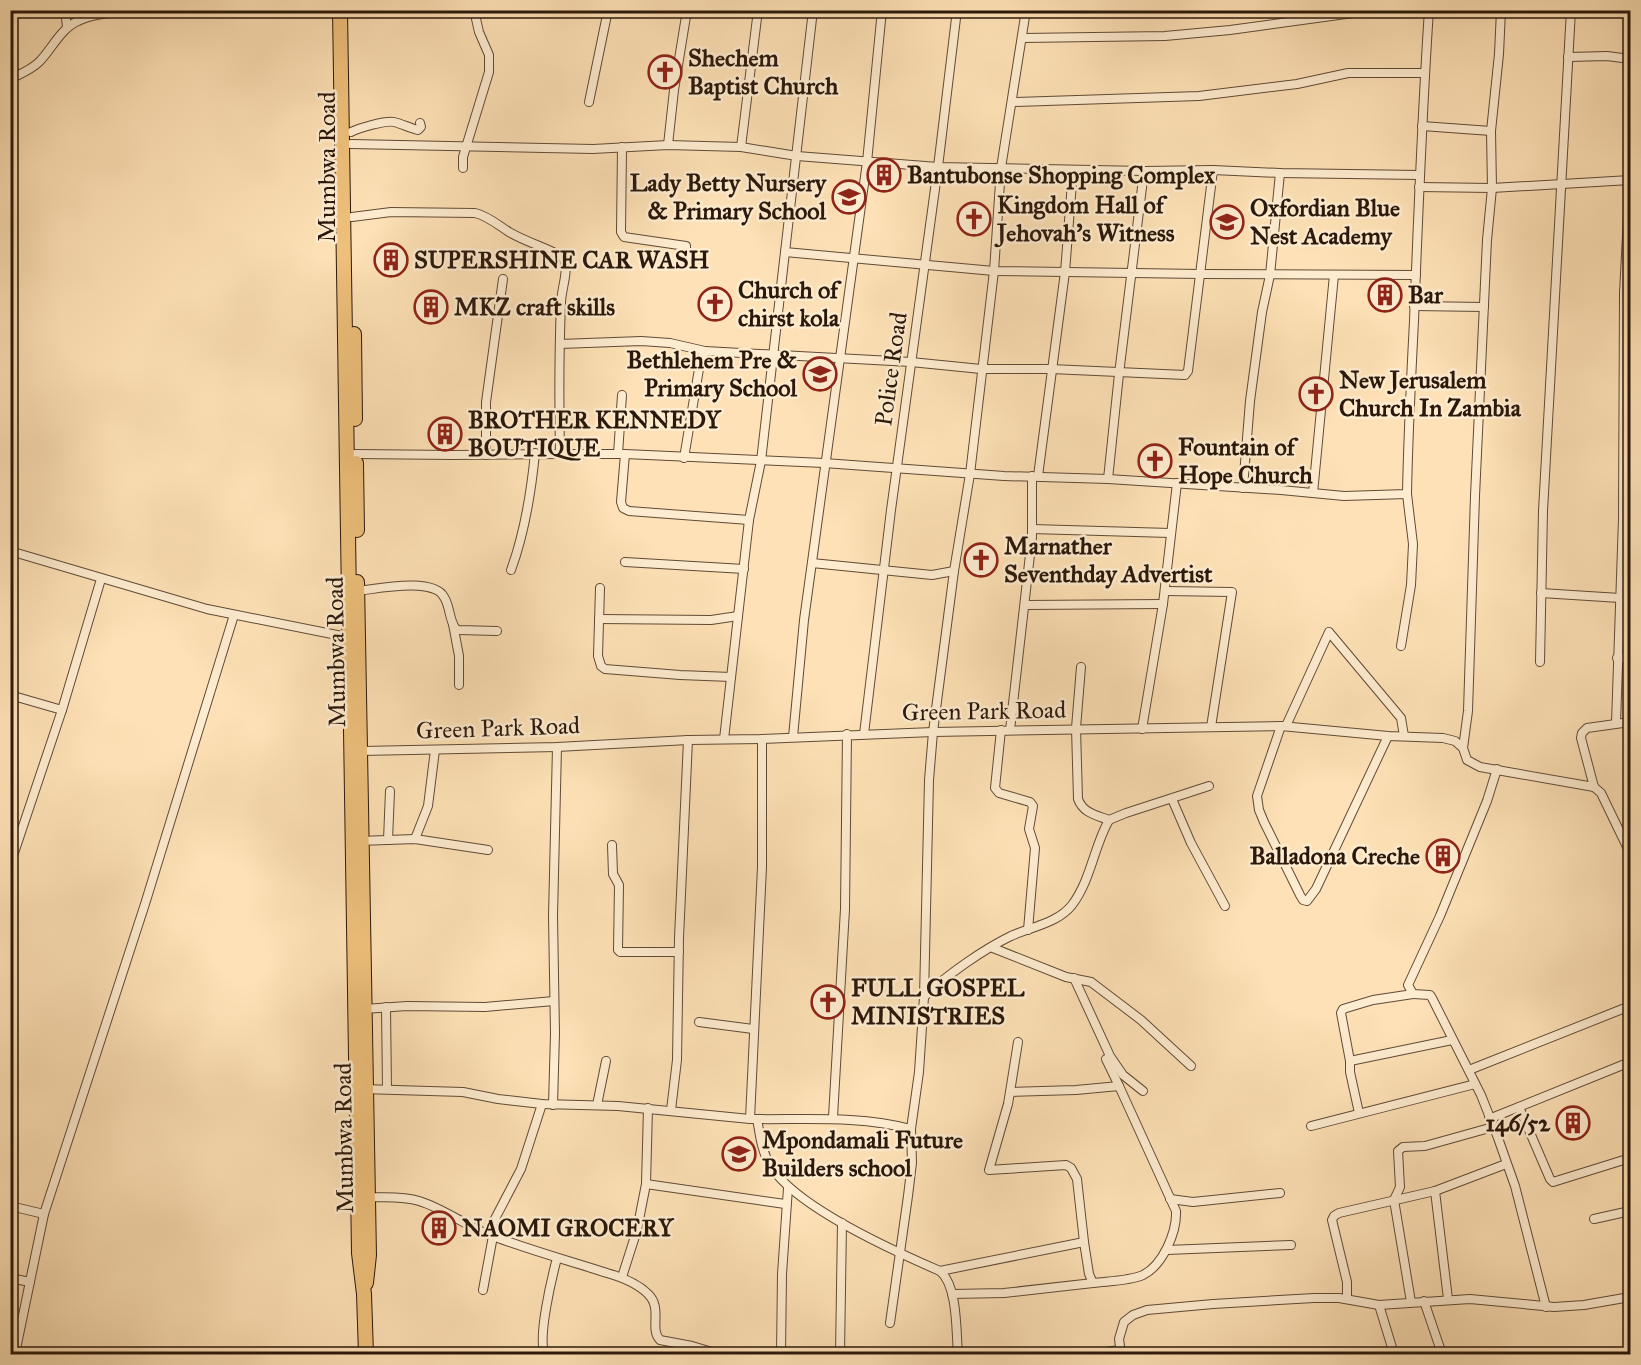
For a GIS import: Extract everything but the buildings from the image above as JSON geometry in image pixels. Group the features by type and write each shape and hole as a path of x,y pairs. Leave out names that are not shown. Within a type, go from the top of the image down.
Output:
{"main road":[{"name":"Mumbwa Road","path":"340,10 361,1089 368,1197 369,1263 364,1294"},
{"name":"Mumbwa Road","path":"348,10 352,237 346,282 353,297 355,454 352,549 357,591 353,638 361,751 357,841 364,1009 359,1263 364,1294 366,1354"}],"street":[{"path":"65,10 67,27"},
{"path":"10,79 26,72 38,62 67,27 78,21 95,16 139,10"},
{"path":"463,168 466,146 485,90 490,63 474,10"},
{"path":"589,102 608,10"},
{"path":"668,145 687,10"},
{"path":"741,147 758,10"},
{"path":"724,739 749,520 761,461 813,10"},
{"path":"793,737 824,464 867,162 882,10"},
{"name":"Police Road","path":"864,734 957,10"},
{"path":"890,1323 910,1174 911,1128 919,1072 924,997 929,780 933,732 954,571 970,474 994,271 1001,168 1026,10"},
{"path":"1023,38 1165,36 1230,30 1375,10"},
{"path":"1401,646 1412,574 1413,544 1407,494 1408,409 1429,10"},
{"path":"1463,748 1468,711 1474,518 1492,188 1491,131 1501,10"},
{"path":"1540,662 1541,593 1560,183 1571,10"},
{"path":"1568,57 1608,56 1630,59"},
{"path":"1013,102 1199,96 1297,84 1348,73 1425,73"},
{"path":"351,138 362,126 371,127 392,121 418,130 421,127 420,123"},
{"path":"1422,126 1491,131"},
{"path":"351,138 466,146 593,149 668,145 741,147 797,156 938,167 1419,175"},
{"path":"622,147 621,232 624,237 686,246 686,259"},
{"path":"1028,930 1035,848 1029,829 1033,806 1030,802 999,793 995,788 1025,605 1035,476 1065,272 1073,170"},
{"path":"560,344 641,341 670,343 705,351 911,362 981,369 1051,369 1119,374 1185,375 1188,371 1213,170"},
{"path":"1108,478 1144,171"},
{"path":"1243,488 1250,401 1262,312 1270,274 1280,173"},
{"path":"1419,187 1492,188 1630,179 1624,293 1627,312 1616,723"},
{"path":"352,217 391,212 475,213 562,257 566,267 561,299 560,454"},
{"path":"785,252 994,271 1416,275"},
{"path":"1313,493 1334,274"},
{"path":"486,455 485,411 488,377 503,279"},
{"path":"1414,306 1484,307"},
{"path":"684,458 700,363 705,351"},
{"path":"622,395 621,502 623,508 628,511 749,520"},
{"path":"511,570 520,546 528,509 535,453"},
{"path":"355,454 621,454 970,474 1108,478 1344,496 1407,494"},
{"path":"1142,729 1165,591 1177,483"},
{"path":"1032,530 1170,533"},
{"path":"10,551 207,609 353,638"},
{"path":"625,562 744,570"},
{"path":"812,563 932,575 954,571"},
{"path":"10,865 13,847 62,710 101,579"},
{"path":"357,591 423,585 435,588 444,596 453,624 459,656 459,685"},
{"path":"600,588 598,656 601,666 605,669 680,675 731,676"},
{"path":"1165,591 1232,592 1211,727"},
{"path":"1541,593 1620,598"},
{"path":"1025,605 1163,604"},
{"path":"15,1354 44,1214 141,915 234,615"},
{"path":"599,619 711,620 738,616"},
{"path":"453,624 459,630 497,631"},
{"path":"1388,736 1316,889 1307,901 1303,900 1264,822 1257,796 1284,726 1329,632 1401,718 1404,736"},
{"path":"1617,658 1630,658"},
{"path":"1081,667 1076,728 1078,799 1081,807 1109,820"},
{"path":"10,695 62,710"},
{"path":"1630,722 1587,729 1582,733 1581,738 1594,787 1600,794 1630,853"},
{"name":"Green Park Road","path":"361,751 557,747 847,734 1076,728 1284,726 1388,736 1443,738 1455,741 1463,748 1467,760 1480,767 1594,787"},
{"path":"833,1118 846,909 847,734"},
{"path":"762,739 762,867 753,1029 753,1119 762,1150 770,1165 788,1188 842,1223 898,1254 940,1271 945,1276 952,1294 958,1354"},
{"path":"671,1110 677,1060 688,740"},
{"path":"553,1105 556,976 553,916 557,747"},
{"path":"415,839 428,806 435,750"},
{"path":"1413,994 1408,985 1461,864 1497,769"},
{"path":"924,997 941,982 1009,937 1053,920 1072,905 1095,857 1109,820 1209,786"},
{"path":"388,840 390,791"},
{"path":"1172,799 1191,843 1225,906"},
{"path":"357,841 415,839 488,850"},
{"path":"612,845 613,874 619,885 618,950 620,952 679,952"},
{"path":"993,948 1065,977 1091,982 1141,1020 1191,1066"},
{"path":"1074,978 1110,1056 1124,1075 1143,1091"},
{"path":"1359,1113 1350,1072 1342,1008 1373,1000 1413,994 1430,995 1475,1083 1515,1186 1546,1307"},
{"path":"364,1009 426,1006 485,1008 554,1001"},
{"path":"1469,1070 1630,1006"},
{"path":"386,1007 387,1089"},
{"path":"699,1022 753,1029"},
{"path":"952,1294 1004,1293 1143,1275 1151,1270 1167,1250 1177,1222 1176,1211 1091,1025"},
{"path":"1350,1061 1452,1040"},
{"path":"1018,1042 1008,1104 989,1170 1066,1165 1071,1168 1077,1179 1084,1242 1089,1274 1093,1283"},
{"path":"597,1105 606,1061"},
{"path":"1411,1302 1394,1200 1400,1187 1398,1151 1403,1147 1425,1146 1491,1123 1520,1107 1630,1062"},
{"path":"1311,1126 1475,1083"},
{"path":"1010,1092 1119,1086"},
{"path":"361,1089 463,1092 542,1104 648,1108 753,1119 833,1118 911,1128"},
{"path":"483,1290 490,1235 521,1169 542,1104"},
{"path":"1520,1107 1553,1182 1630,1158"},
{"path":"622,1277 637,1230 646,1184 648,1108"},
{"path":"1347,1299 1347,1282 1332,1220 1334,1216 1435,1191 1506,1164"},
{"path":"646,1184 785,1204"},
{"path":"781,1354 782,1274 785,1204 788,1188"},
{"path":"1435,1191 1448,1299"},
{"path":"1170,1199 1193,1202 1280,1193"},
{"path":"368,1197 416,1200 442,1210 490,1235 622,1277 649,1294 655,1302 656,1335 660,1340 719,1354"},
{"path":"10,1206 44,1214"},
{"path":"1594,1219 1630,1211"},
{"path":"840,1354 842,1223"},
{"path":"940,1271 1084,1242"},
{"path":"1167,1250 1291,1245"},
{"path":"544,1354 546,1312 557,1258"},
{"path":"10,1278 30,1282"},
{"path":"1090,1354 1120,1352 1119,1339 1124,1322 1133,1315 1147,1310 1314,1298 1347,1299 1379,1305 1470,1299 1546,1307 1584,1305 1630,1297"},
{"path":"1424,1301 1442,1354"},
{"path":"1379,1305 1394,1354"}],"place":[{"name":"Shechem Baptist Church","path":"665,72"},
{"name":"Bantubonse Shopping Complex","path":"884,175"},
{"name":"Lady Betty Nursery & Primary School","path":"849,197"},
{"name":"Kingdom Hall of Jehovah's Witness","path":"974,219"},
{"name":"Oxfordian Blue Nest Academy","path":"1227,222"},
{"name":"SUPERSHINE CAR WASH","path":"391,260"},
{"name":"Bar","path":"1385,295"},
{"name":"Church of chirst kola","path":"715,304"},
{"name":"MKZ craft skills","path":"431,307"},
{"name":"Bethlehem Pre & Primary School","path":"820,374"},
{"name":"New Jerusalem Church In Zambia","path":"1316,394"},
{"name":"BROTHER KENNEDY BOUTIQUE","path":"445,434"},
{"name":"Fountain of Hope Church","path":"1155,461"},
{"name":"Marnather Seventhday Advertist","path":"981,560"},
{"name":"Balladona Creche","path":"1443,856"},
{"name":"FULL GOSPEL MINISTRIES","path":"828,1002"},
{"name":"146/52","path":"1573,1123"},
{"name":"Mpondamali Future Builders school","path":"739,1154"},
{"name":"NAOMI GROCERY","path":"439,1228"}]}
